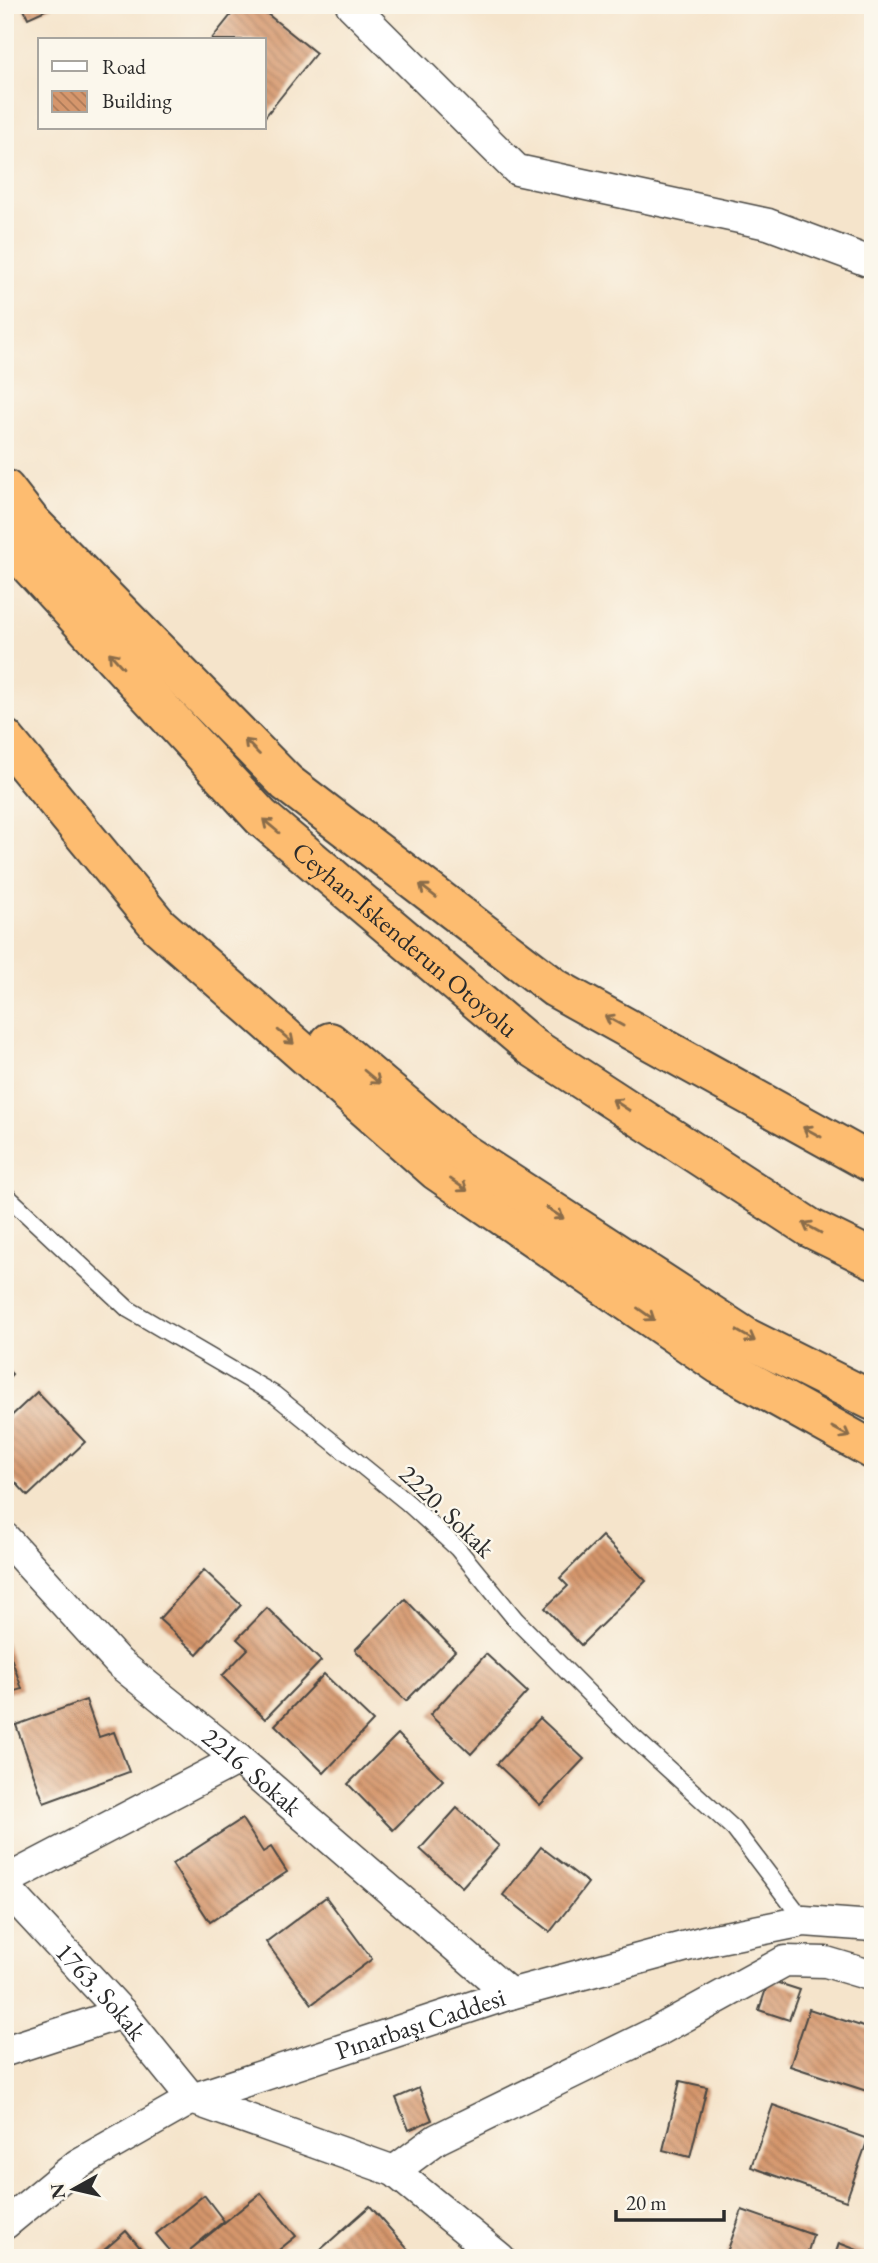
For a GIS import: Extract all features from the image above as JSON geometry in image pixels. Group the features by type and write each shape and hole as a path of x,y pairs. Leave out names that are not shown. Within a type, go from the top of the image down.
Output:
{"highway":[{"path":"5,489 30,522 287,783 555,988 873,1164"},
{"name":"Ceyhan-İskenderun Otoyolu","path":"5,539 261,817 532,1047 810,1228 873,1259"},
{"path":"5,726 173,909 457,1149 747,1338 873,1401"},
{"path":"5,739 159,926 437,1171 720,1365 873,1450"}],"street":[{"path":"351,5 517,170 768,224 873,262"},
{"name":"2216. Sokak","path":"5,1538 119,1663 238,1759 510,1994"},
{"path":"5,1881 238,1759"},
{"name":"1763. Sokak","path":"5,1887 122,2013 192,2099"},
{"name":"Pınarbaşı Caddesi","path":"5,2224 78,2164 192,2099 510,1994 705,1941 804,1921 873,1926"},
{"path":"394,2171 437,2140 656,2032 785,1961 826,1962 873,1976"},
{"path":"5,2051 122,2013"},
{"path":"192,2099 394,2171 500,2258"}],"lane":[{"name":"2220. Sokak","path":"5,1194 128,1309 275,1395 408,1503 457,1548 516,1620 621,1726 734,1829 804,1921"}],"building":[{"path":"22,5 51,5 52,7 28,18"},
{"path":"239,5 256,5 316,53 266,116 266,38 213,38"},
{"path":"5,1367 12,1374 5,1382"},
{"path":"37,1392 85,1442 28,1496 5,1471 5,1422"},
{"path":"602,1536 646,1581 581,1645 545,1608 568,1586 560,1578"},
{"path":"204,1570 241,1605 197,1654 159,1619"},
{"path":"405,1599 455,1651 406,1701 355,1650"},
{"path":"267,1608 321,1661 265,1719 222,1676 248,1649 237,1639"},
{"path":"5,1640 22,1689 5,1694"},
{"path":"486,1654 527,1692 471,1754 430,1715"},
{"path":"324,1674 373,1721 324,1773 275,1725"},
{"path":"86,1700 99,1737 114,1732 129,1772 44,1803 16,1725"},
{"path":"540,1718 584,1759 540,1805 497,1764"},
{"path":"398,1734 443,1780 393,1830 348,1784"},
{"path":"457,1808 499,1846 462,1887 420,1849"},
{"path":"242,1819 263,1852 271,1847 287,1872 210,1922 172,1864"},
{"path":"541,1847 588,1883 550,1932 503,1895"},
{"path":"326,1897 372,1959 312,2004 266,1942"},
{"path":"769,1980 800,1990 789,2020 759,2010"},
{"path":"809,2009 873,2030 873,2093 790,2066"},
{"path":"680,2081 707,2087 690,2157 663,2150"},
{"path":"419,2088 432,2120 409,2130 396,2098"},
{"path":"773,2105 868,2139 846,2201 751,2167"},
{"path":"261,2193 296,2236 269,2258 188,2258 185,2253 176,2258 156,2234 204,2195 224,2221 190,2250"},
{"path":"370,2206 411,2253 406,2258 311,2258"},
{"path":"742,2210 813,2235 806,2258 725,2258"},
{"path":"126,2231 149,2258 95,2258"},
{"path":"839,2243 873,2256 873,2258 834,2258"}]}
